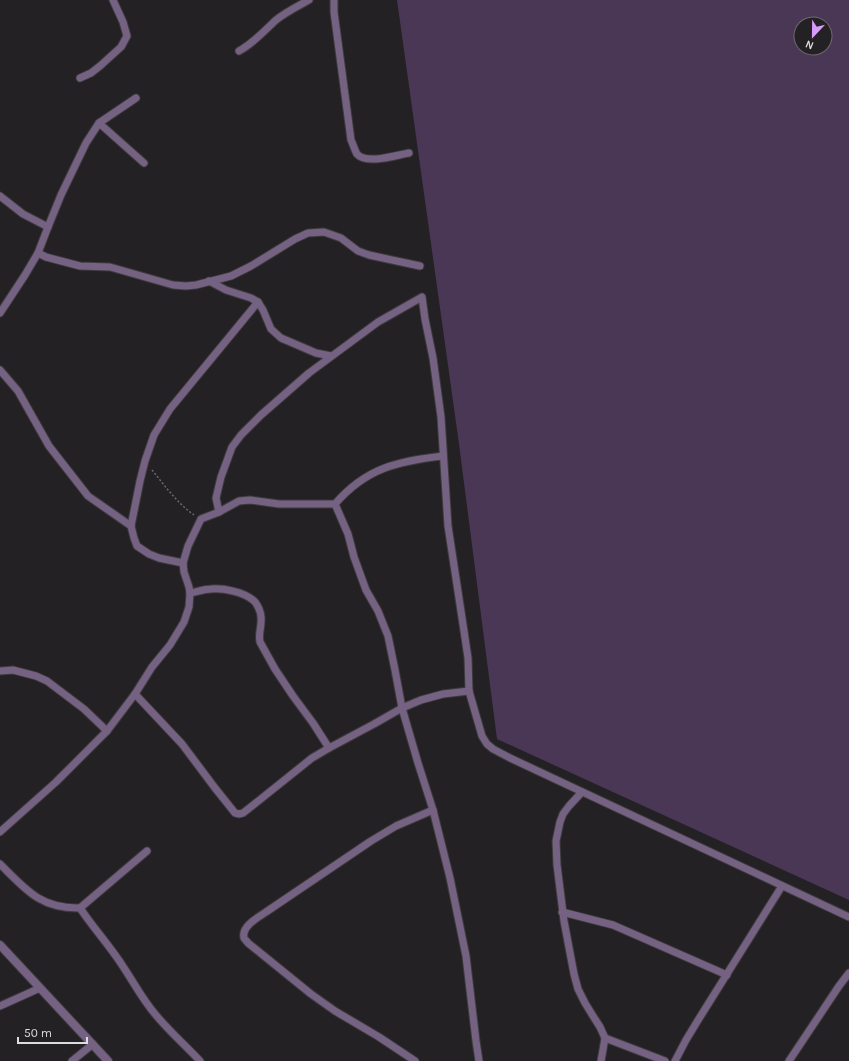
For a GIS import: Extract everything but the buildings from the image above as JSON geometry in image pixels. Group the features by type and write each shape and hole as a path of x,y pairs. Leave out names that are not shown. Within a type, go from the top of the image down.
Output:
{"street":[{"path":"80,78 91,73 100,66 121,47 127,36 123,22 113,0"},
{"path":"240,51 248,46 278,19 309,0"},
{"path":"334,0 334,12 351,140 358,155 366,159 374,160 409,153"},
{"path":"0,313 38,252 61,195 86,143 99,123 136,98"},
{"path":"99,123 144,163"},
{"path":"0,196 23,214 48,226"},
{"path":"38,252 46,257 80,266 110,267 173,285 191,286 231,276 251,266 295,239 308,234 324,232 341,238 358,251 369,255 420,266"},
{"path":"209,281 226,290 251,298 258,302 272,329 281,338 316,353 332,356"},
{"path":"219,512 216,498 221,477 232,447 241,435 304,377 378,322 422,297 441,417 448,526 468,658 469,691 482,736 487,744 510,758 849,917"},
{"path":"183,563 159,558 149,554 137,546 131,526 145,461 154,435 170,409 258,302"},
{"path":"0,370 18,391 49,446 88,496 131,526"},
{"path":"335,504 354,484 368,475 393,464 443,456"},
{"path":"0,832 56,782 107,731 170,645 184,622 189,607 190,594 183,563 188,546 201,520 239,501 250,500 279,504 335,504"},
{"path":"335,504 348,534 354,557 366,590 378,611 388,636 402,708 433,810 450,878 466,956 479,1061"},
{"path":"190,594 211,589 220,589 234,591 255,601 261,618 259,637 260,642 275,669 313,723 328,748"},
{"path":"0,671 13,670 36,676 47,681 84,709 107,731"},
{"path":"135,694 182,744 226,803 239,814 243,813 312,758 402,708 421,700 443,694 469,691"},
{"path":"582,792 569,806 560,822 556,841 557,865 562,912 572,968 578,989 605,1038 601,1061"},
{"path":"415,1061 379,1037 335,1011 311,994 248,943 244,937 245,929 250,924 371,841 396,826 433,810"},
{"path":"0,864 24,888 48,904 60,907 80,908 147,850"},
{"path":"675,1061 690,1034 782,886"},
{"path":"80,908 92,926 108,945 154,1014 200,1061"},
{"path":"562,912 613,925 727,975"},
{"path":"0,944 108,1061"},
{"path":"789,1061 849,973"},
{"path":"0,1006 40,988"},
{"path":"605,1038 665,1061"},
{"path":"72,1061 93,1044"}],"path":[{"path":"145,461 174,497 188,511 201,520"}],"shaded area":[{"path":"397,0 849,0 849,900 497,739 459,444"}]}
